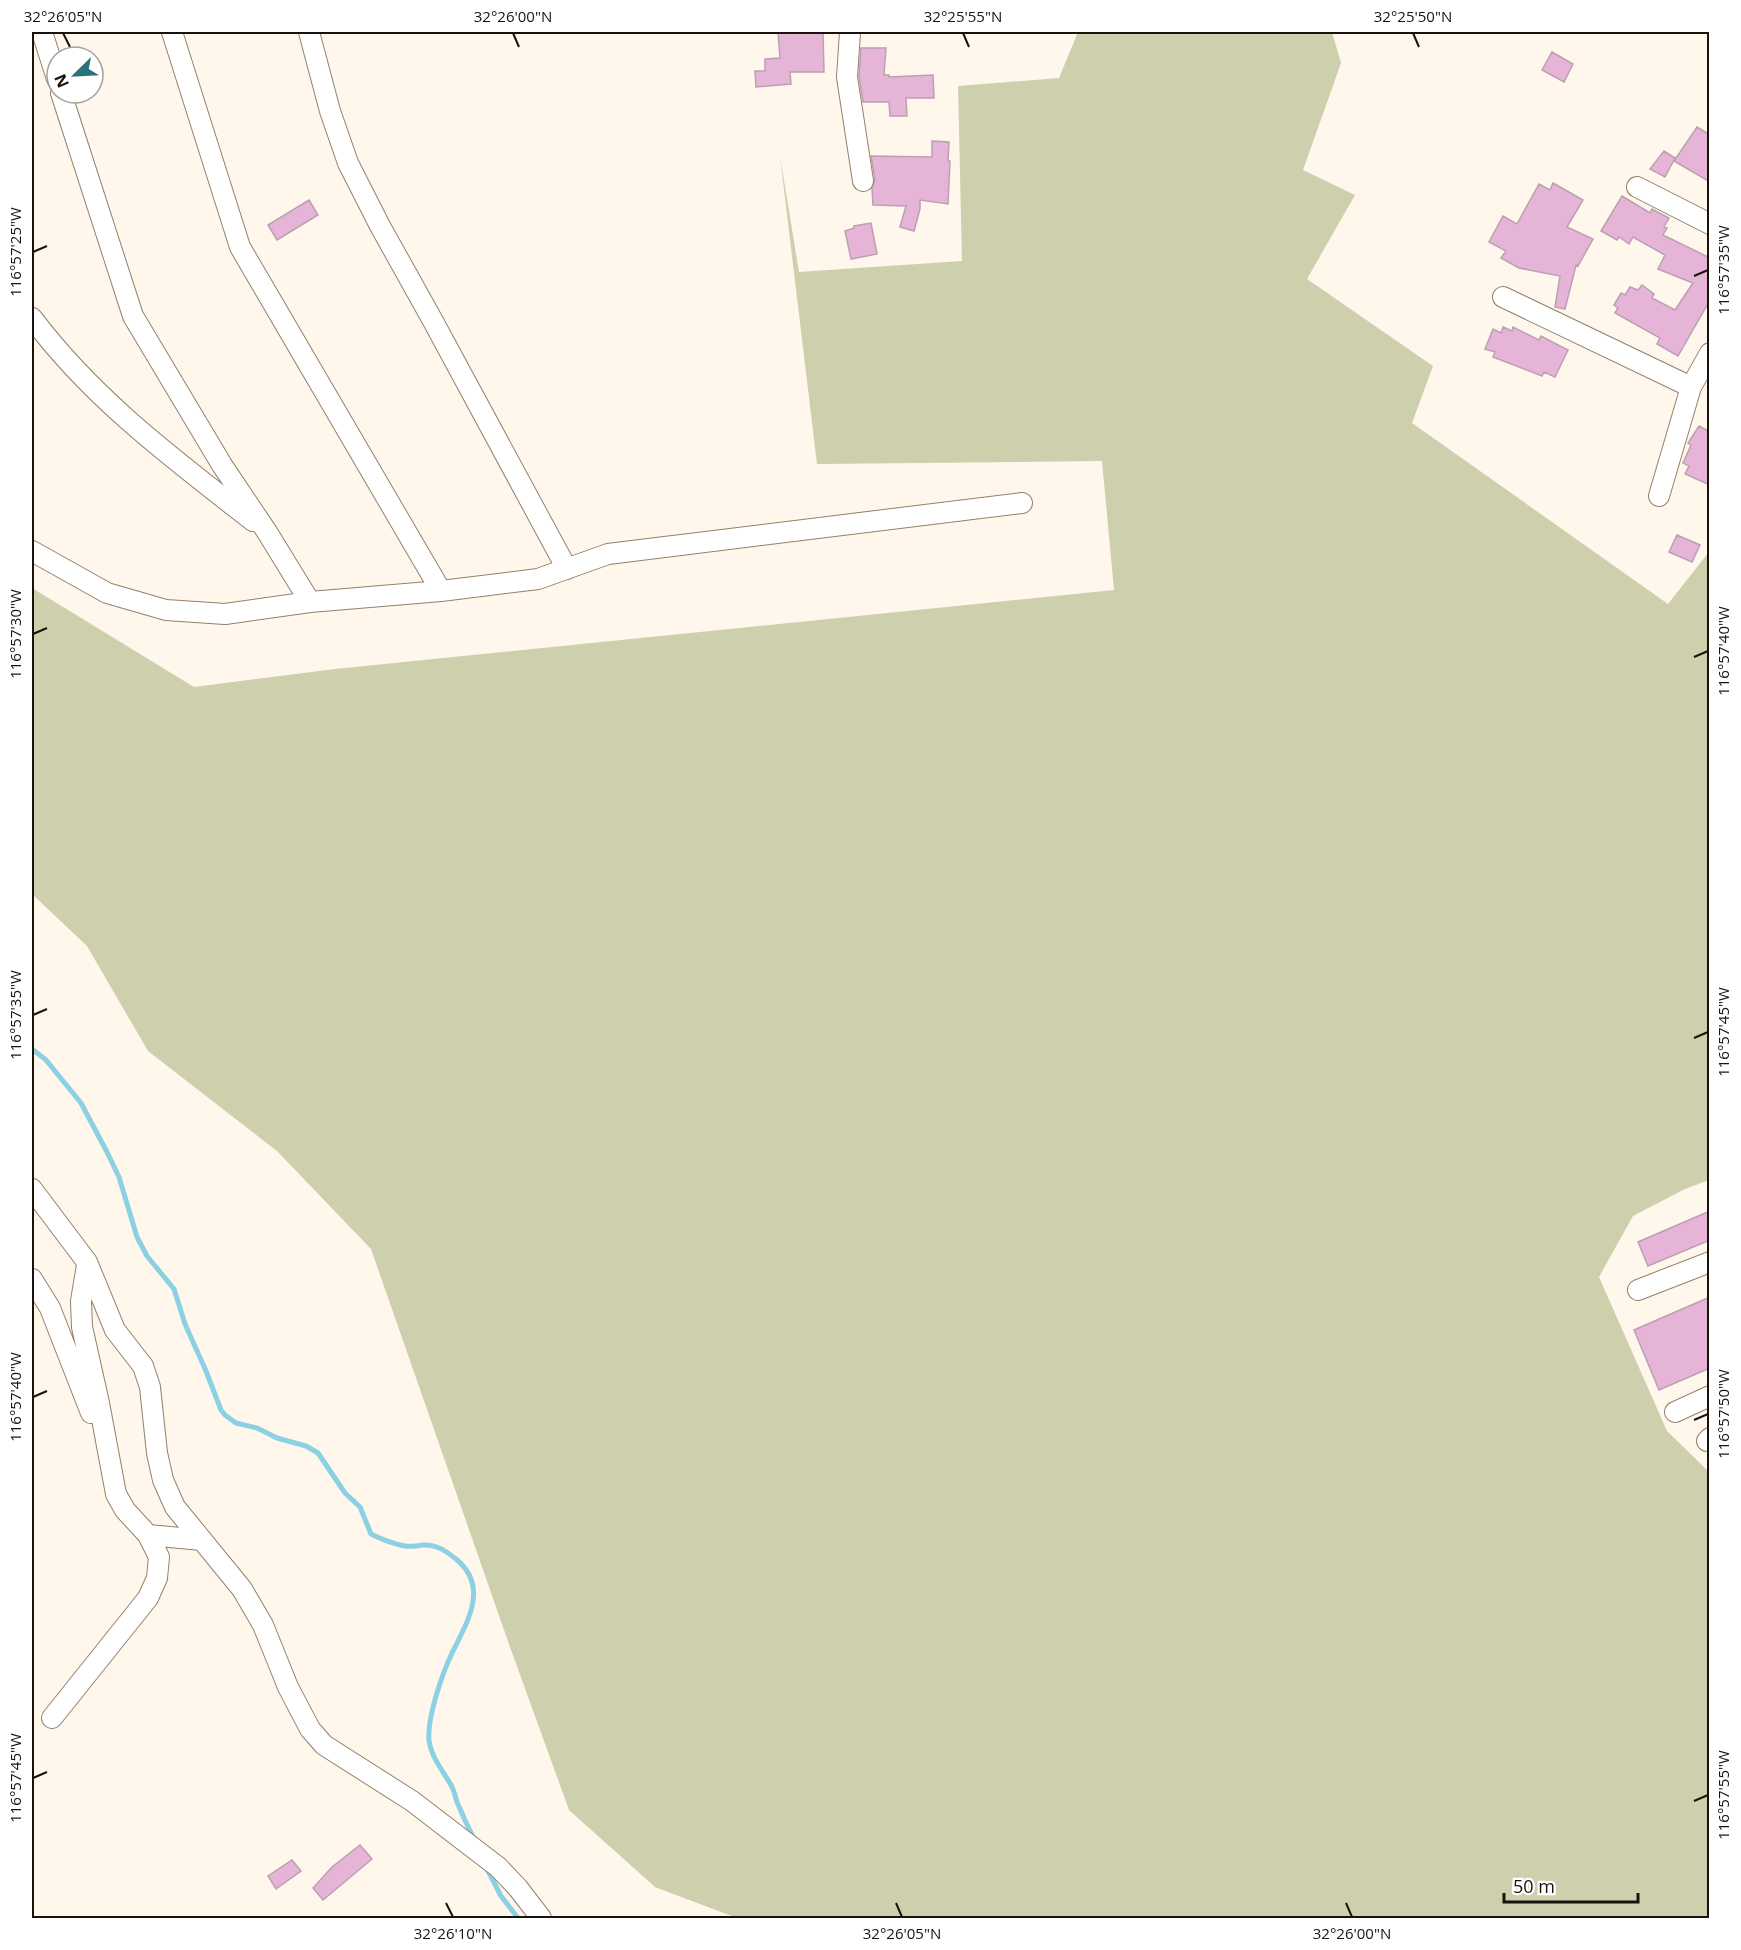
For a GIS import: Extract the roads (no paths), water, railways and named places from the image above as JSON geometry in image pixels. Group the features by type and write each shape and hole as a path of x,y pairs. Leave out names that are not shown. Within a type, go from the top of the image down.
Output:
{"street":[{"path":"172,32 240,247 441,591"},
{"path":"309,32 330,111 348,163 567,569"},
{"path":"850,32 847,77 863,182"},
{"path":"65,105 133,316 222,465 310,602"},
{"path":"1637,187 1710,224"},
{"path":"1503,297 1691,387"},
{"path":"32,318 55,349 91,388 161,450 267,532"},
{"path":"1659,496 1691,387 1710,353"},
{"path":"32,551 107,593 166,610 225,614 310,602 441,591 538,579 608,554 1022,503"},
{"path":"32,1189 87,1262 108,1317 115,1330 143,1366 150,1387 163,1480 175,1507 243,1589 263,1625 298,1708 310,1729 324,1745 412,1801 498,1867 541,1918"},
{"path":"52,1718 148,1598 157,1578 159,1557 148,1535 125,1510 116,1494 82,1327 81,1301 87,1262"},
{"path":"1638,1290 1710,1262"},
{"path":"32,1279 50,1308 107,1453"},
{"path":"1675,1412 1710,1396"},
{"path":"148,1535 202,1540"}],"waterway":[{"path":"32,1049 46,1060 81,1103 107,1152 119,1177 137,1237 147,1256 174,1289 185,1324 225,1415 236,1423 257,1428 277,1438 306,1446 318,1453 345,1493 360,1507 371,1534 405,1546 437,1547 456,1559 466,1570 472,1581 474,1593 472,1605 440,1684 430,1720 429,1740 435,1758 452,1787 474,1839"},
{"path":"486,1867 501,1896 518,1918"}]}
